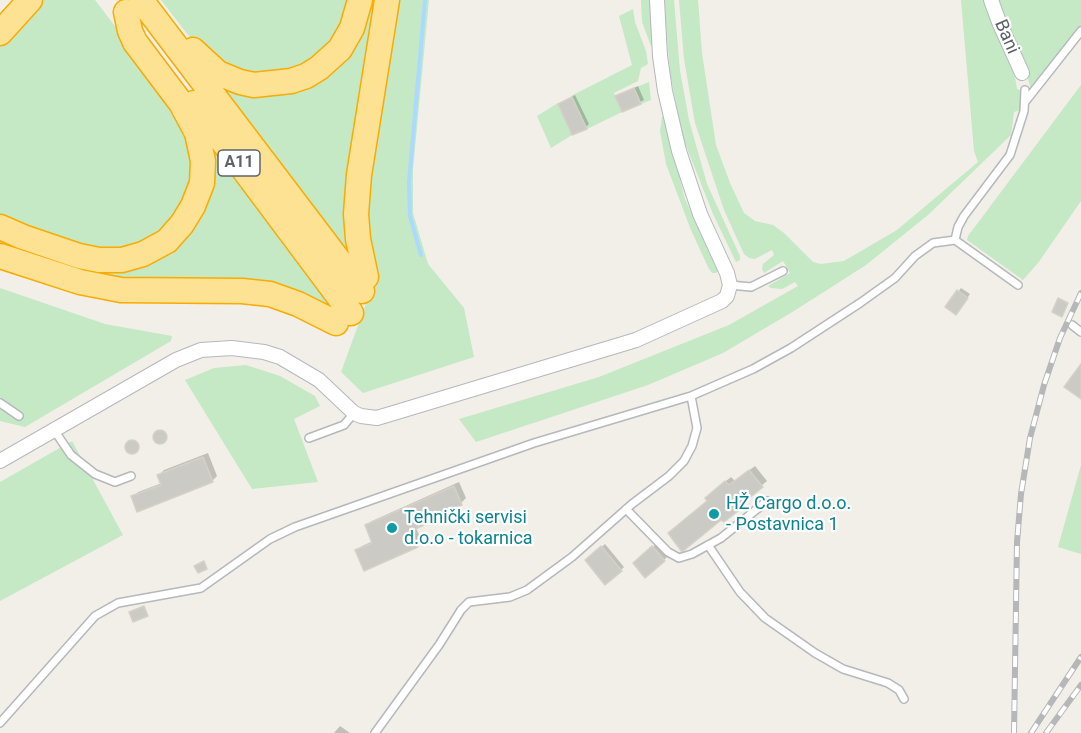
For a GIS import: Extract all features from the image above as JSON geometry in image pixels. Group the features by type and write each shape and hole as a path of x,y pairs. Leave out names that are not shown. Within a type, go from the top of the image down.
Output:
{"highway":[{"path":"0,33 30,0"},
{"path":"0,227 79,256 99,260 122,260 143,254 167,241 182,224 193,206 202,183 203,160 197,132 181,103 135,42 130,31 132,3 160,10 189,47 208,65 229,78 254,85 291,81 306,76 329,61 352,28 360,0"},
{"name":"A11","path":"132,3 364,284 356,214 359,174 387,0"},
{"name":"A11","path":"0,256 80,282 121,290 242,291 270,294 344,318 132,3"}],"street":[{"path":"0,461 189,354 217,348 264,352 292,363 319,380 354,412 361,416 377,418 636,340 722,301 727,297 730,285 727,273 700,214 679,150 665,91 660,56 657,0"},
{"name":"Bani","path":"991,0 1022,73"}],"lane":[{"path":"1024,102 1081,31"},
{"path":"955,240 964,216 1010,155 1018,134 1025,90"},
{"path":"0,723 95,616 118,603 201,588 270,539 295,527 534,443 691,396 753,369 791,348 895,278 915,256 933,243 955,240 1018,285"},
{"path":"730,285 751,287 783,271"},
{"path":"1072,326 1081,332"},
{"path":"375,733 439,645 461,610 469,602 510,597 527,590 572,557 626,509 669,476 684,460 692,446 697,428 691,396"},
{"path":"0,403 19,416"},
{"path":"309,438 344,425 354,412"},
{"path":"54,430 71,455 95,474 115,482 131,476"},
{"path":"626,509 668,552 679,558 721,538 767,501"},
{"path":"708,544 740,592 765,618 815,653 843,669 894,686 904,699"}],"green space":[{"path":"44,0 95,0 170,98 196,153 185,208 147,244 100,252 0,220 0,47"},
{"path":"161,0 354,0 333,47 289,76 235,73 192,40"},
{"path":"367,0 379,0 354,261 221,84 300,87"},
{"path":"397,0 429,0 413,169 413,213 428,264 464,308 474,357 363,393 341,372 378,271 371,252 366,220 368,170"},
{"path":"641,0 650,0 653,46 651,46 642,22"},
{"path":"664,0 674,0 680,71 689,120 707,184 740,256 740,260 736,262 713,214 683,138 670,73"},
{"path":"679,0 698,0 702,53 716,145 744,213 755,221 773,225 813,262 821,264 844,261 897,230 978,162 974,151 961,0 985,0 1012,59 1017,89 1022,91 1020,110 1014,112 1011,135 928,215 866,265 723,353 648,385 476,442 459,419 599,377 729,325 798,286 795,282 782,289 768,286 790,273 783,261 764,273 763,264 774,255 772,250 755,259 744,254 724,210 695,123 684,59"},
{"path":"997,0 1081,0 1081,26 1031,90 1023,60"},
{"path":"633,9 648,64 641,68 638,81 614,93 622,112 587,129 571,96 632,65 619,16"},
{"path":"649,82 651,100 641,104 634,88"},
{"path":"1081,85 1081,201 1038,263 1023,280 967,240 968,236"},
{"path":"558,103 572,135 551,148 537,116"},
{"path":"664,116 685,199 718,272 712,273 708,267 666,164 660,131"},
{"path":"212,149 340,317 307,301 122,284 0,250 0,235 150,257"},
{"path":"0,288 105,324 172,336 171,341 25,427 0,421"},
{"path":"246,365 280,376 315,396 320,406 294,419 318,482 252,489 185,380 214,368"},
{"path":"72,441 123,535 0,601 0,482"},
{"path":"1081,465 1081,554 1058,547"}],"building":[{"path":"634,88 641,104 622,112 615,96"},
{"path":"572,97 587,129 572,135 558,104"},
{"path":"957,290 968,298 956,315 945,307"},
{"path":"1058,298 1068,303 1062,317 1052,312"},
{"path":"1081,364 1081,399 1064,387"},
{"path":"160,430 165,432 167,437 165,442 160,444 155,442 153,437 155,432"},
{"path":"132,440 137,442 139,447 137,452 132,454 127,452 125,447 127,442"},
{"path":"203,457 213,482 137,512 131,496 161,485 157,475"},
{"name":"HŽ Cargo d.o.o. - Postavnica 1","path":"749,470 763,487 742,504 743,507 724,522 721,520 682,552 668,533 707,501 705,498 725,481 729,485"},
{"name":"Tehnički servisi d.o.o - tokarnica","path":"454,486 462,505 436,516 437,519 411,531 418,547 364,571 355,550 372,543 365,525"},
{"path":"601,546 622,571 605,585 585,560"},
{"path":"652,546 665,561 645,578 633,563"},
{"path":"204,561 207,569 198,573 194,566"},
{"path":"144,606 148,616 133,622 129,612"}],"waterway":[{"path":"421,255 410,216 409,183 425,0"}],"railway":[{"path":"1014,733 1017,542 1021,494 1030,438 1044,385 1060,338 1081,293"},
{"path":"1031,733 1081,657"},
{"path":"1046,733 1081,685"}],"place":[{"name":"HŽ Cargo d.o.o. - Postavnica 1","path":"714,514"},
{"name":"Tehnički servisi d.o.o - tokarnica","path":"392,528"}]}
